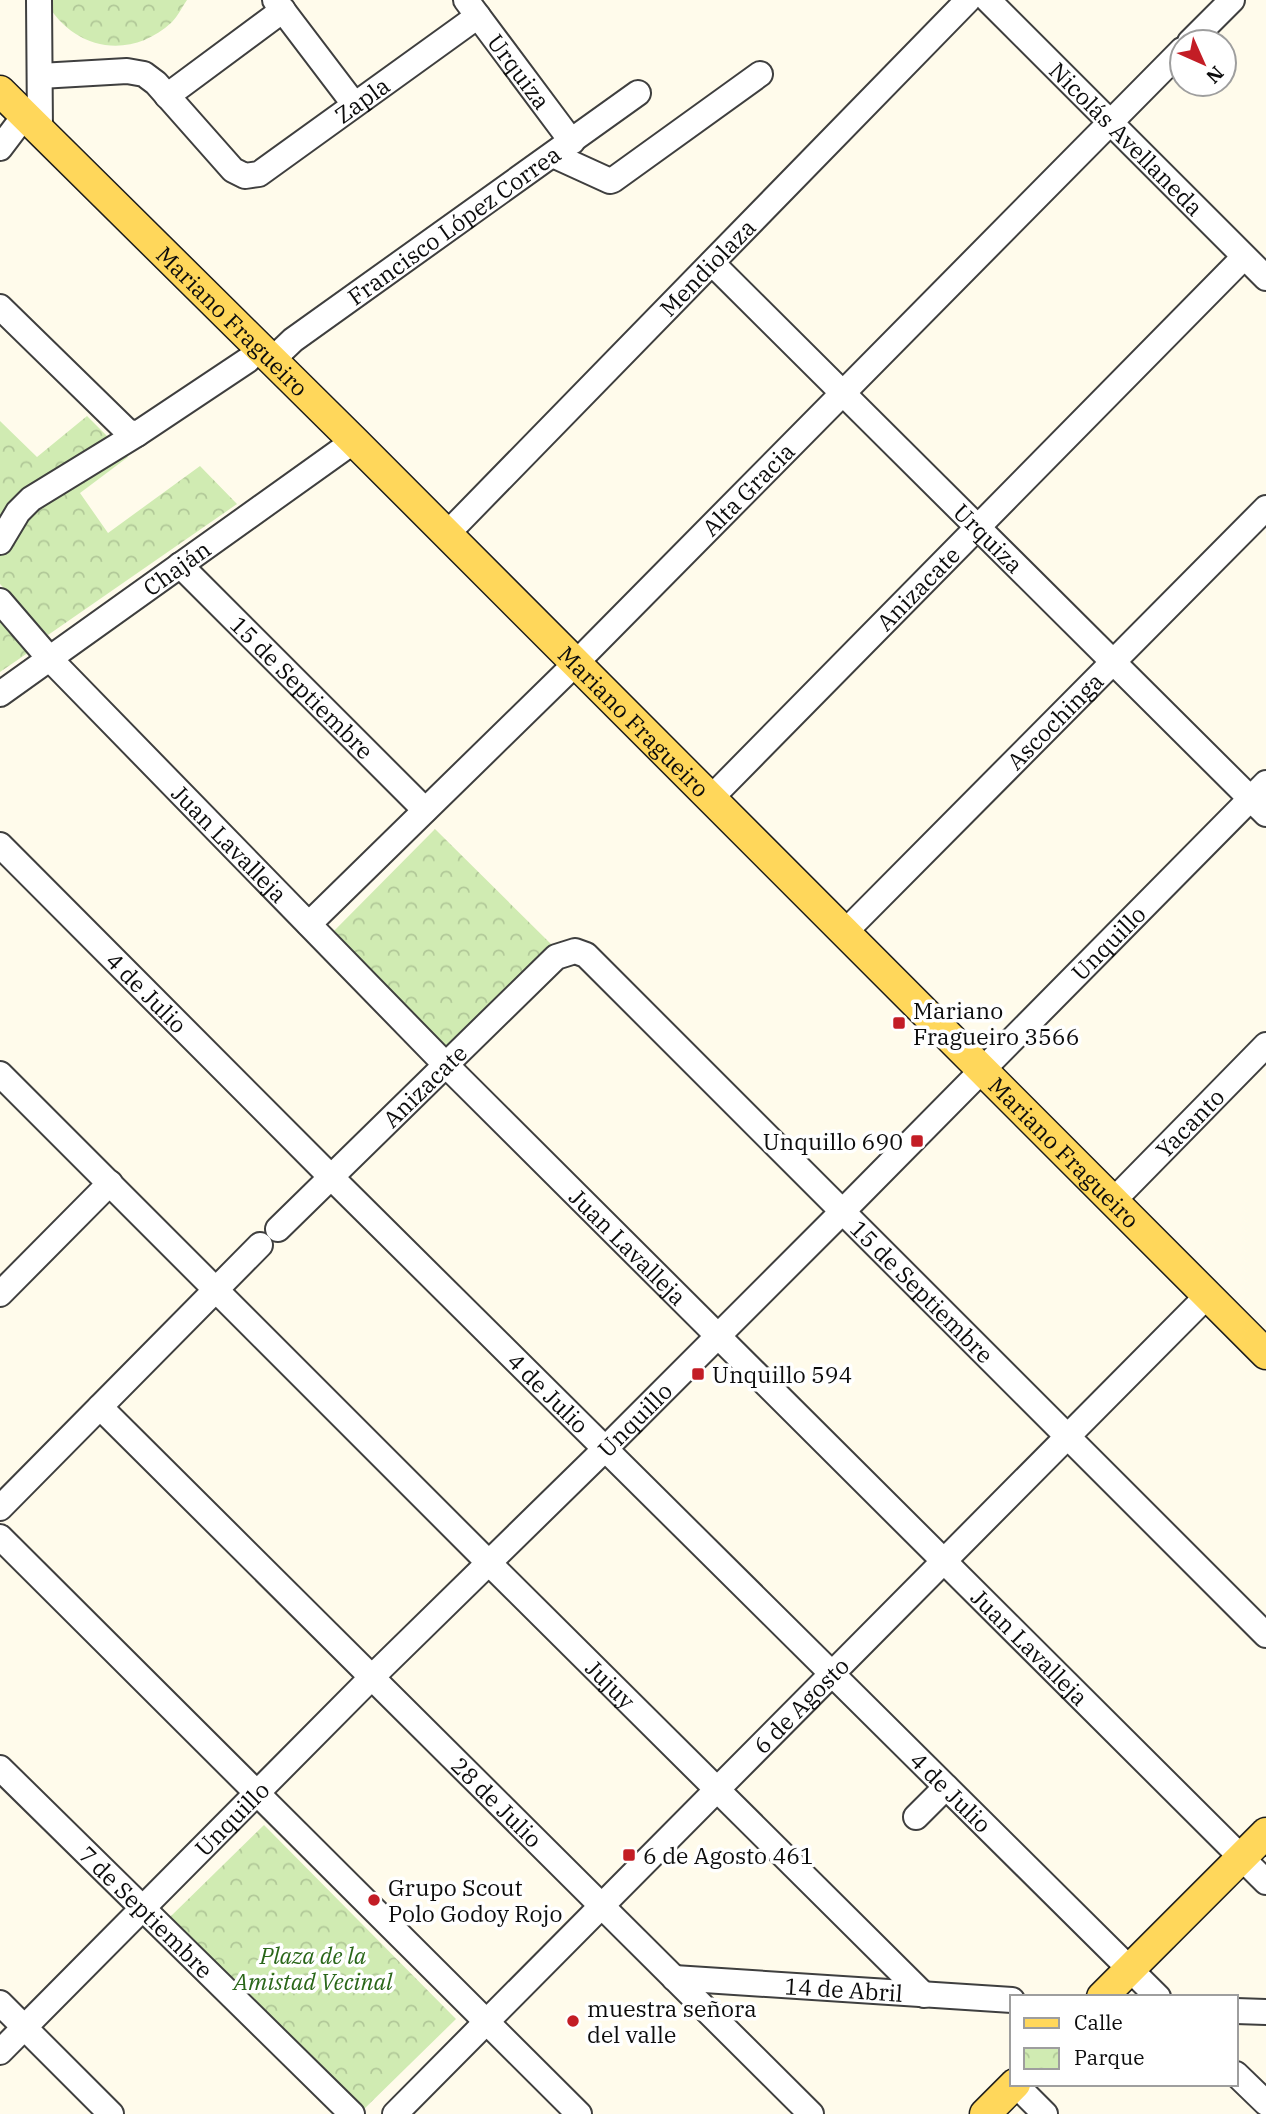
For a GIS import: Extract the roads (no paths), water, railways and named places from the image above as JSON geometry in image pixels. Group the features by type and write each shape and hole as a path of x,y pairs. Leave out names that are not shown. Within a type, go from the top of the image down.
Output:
{"main road":[{"name":"Mariano Fragueiro","path":"0,91 260,360 354,441 1266,1354"},
{"path":"1104,1995 1266,1833"},
{"path":"985,2114 1013,2086"}],"street":[{"path":"0,148 32,122 40,76 39,0"},
{"name":"Mendiolaza","path":"446,536 968,0"},
{"name":"Nicolás Avellaneda","path":"988,0 1266,278"},
{"path":"1204,28 1232,0"},
{"path":"40,76 127,71 144,74 167,96 279,5 354,104"},
{"name":"Urquiza","path":"472,8 562,149"},
{"name":"Zapla","path":"167,96 233,170 245,176 260,174 354,104 472,8"},
{"name":"Alta Gracia","path":"309,924 575,664 1168,64"},
{"path":"562,149 610,181 613,180 760,74"},
{"name":"Francisco López Correa","path":"0,542 18,512 31,499 293,340 638,93"},
{"name":"Anizacate","path":"710,799 1244,257"},
{"name":"Urquiza","path":"712,263 1112,661 1261,799"},
{"path":"0,307 127,431 137,434"},
{"name":"Chaján","path":"0,694 354,441"},
{"name":"Ascochinga","path":"844,933 1112,661 1262,521"},
{"name":"15 de Septiembre","path":"180,565 425,810"},
{"name":"Juan Lavalleja","path":"0,601 49,658 445,1064 1266,1882"},
{"name":"Unquillo","path":"0,2052 981,1070 1261,799"},
{"name":"4 de Julio","path":"0,845 1156,1995"},
{"name":"Anizacate","path":"0,1508 216,1289 445,1064 556,957 575,951"},
{"name":"15 de Septiembre","path":"575,951 586,955 1266,1635"},
{"name":"Yacanto","path":"1114,1200 1266,1045"},
{"name":"Jujuy","path":"2,1080 110,1183 925,1995"},
{"path":"0,1294 110,1183"},
{"name":"6 de Agosto","path":"395,2114 1207,1296"},
{"name":"28 de Julio","path":"100,1407 811,2114"},
{"path":"0,1538 579,2114"},
{"name":"7 de Septiembre","path":"0,1768 352,2114"},
{"path":"916,1817 946,1787"},
{"name":"14 de Abril","path":"674,1979 1010,2000"},
{"path":"0,2003 111,2114"},
{"path":"1238,2011 1266,2012"},
{"path":"1238,2076 1266,2103"},
{"path":"1017,2086 1045,2114"}],"place":[{"name":"Mariano Fragueiro 3566","path":"899,1023"},
{"name":"Unquillo 690","path":"917,1141"},
{"name":"Unquillo 594","path":"698,1374"},
{"name":"6 de Agosto 461","path":"629,1855"},
{"name":"Grupo Scout Polo Godoy Rojo","path":"374,1900"},
{"name":"muestra señora del valle","path":"573,2021"}],"park label":[{"name":"Plaza de la Amistad Vecinal","path":"313,1968"}]}
